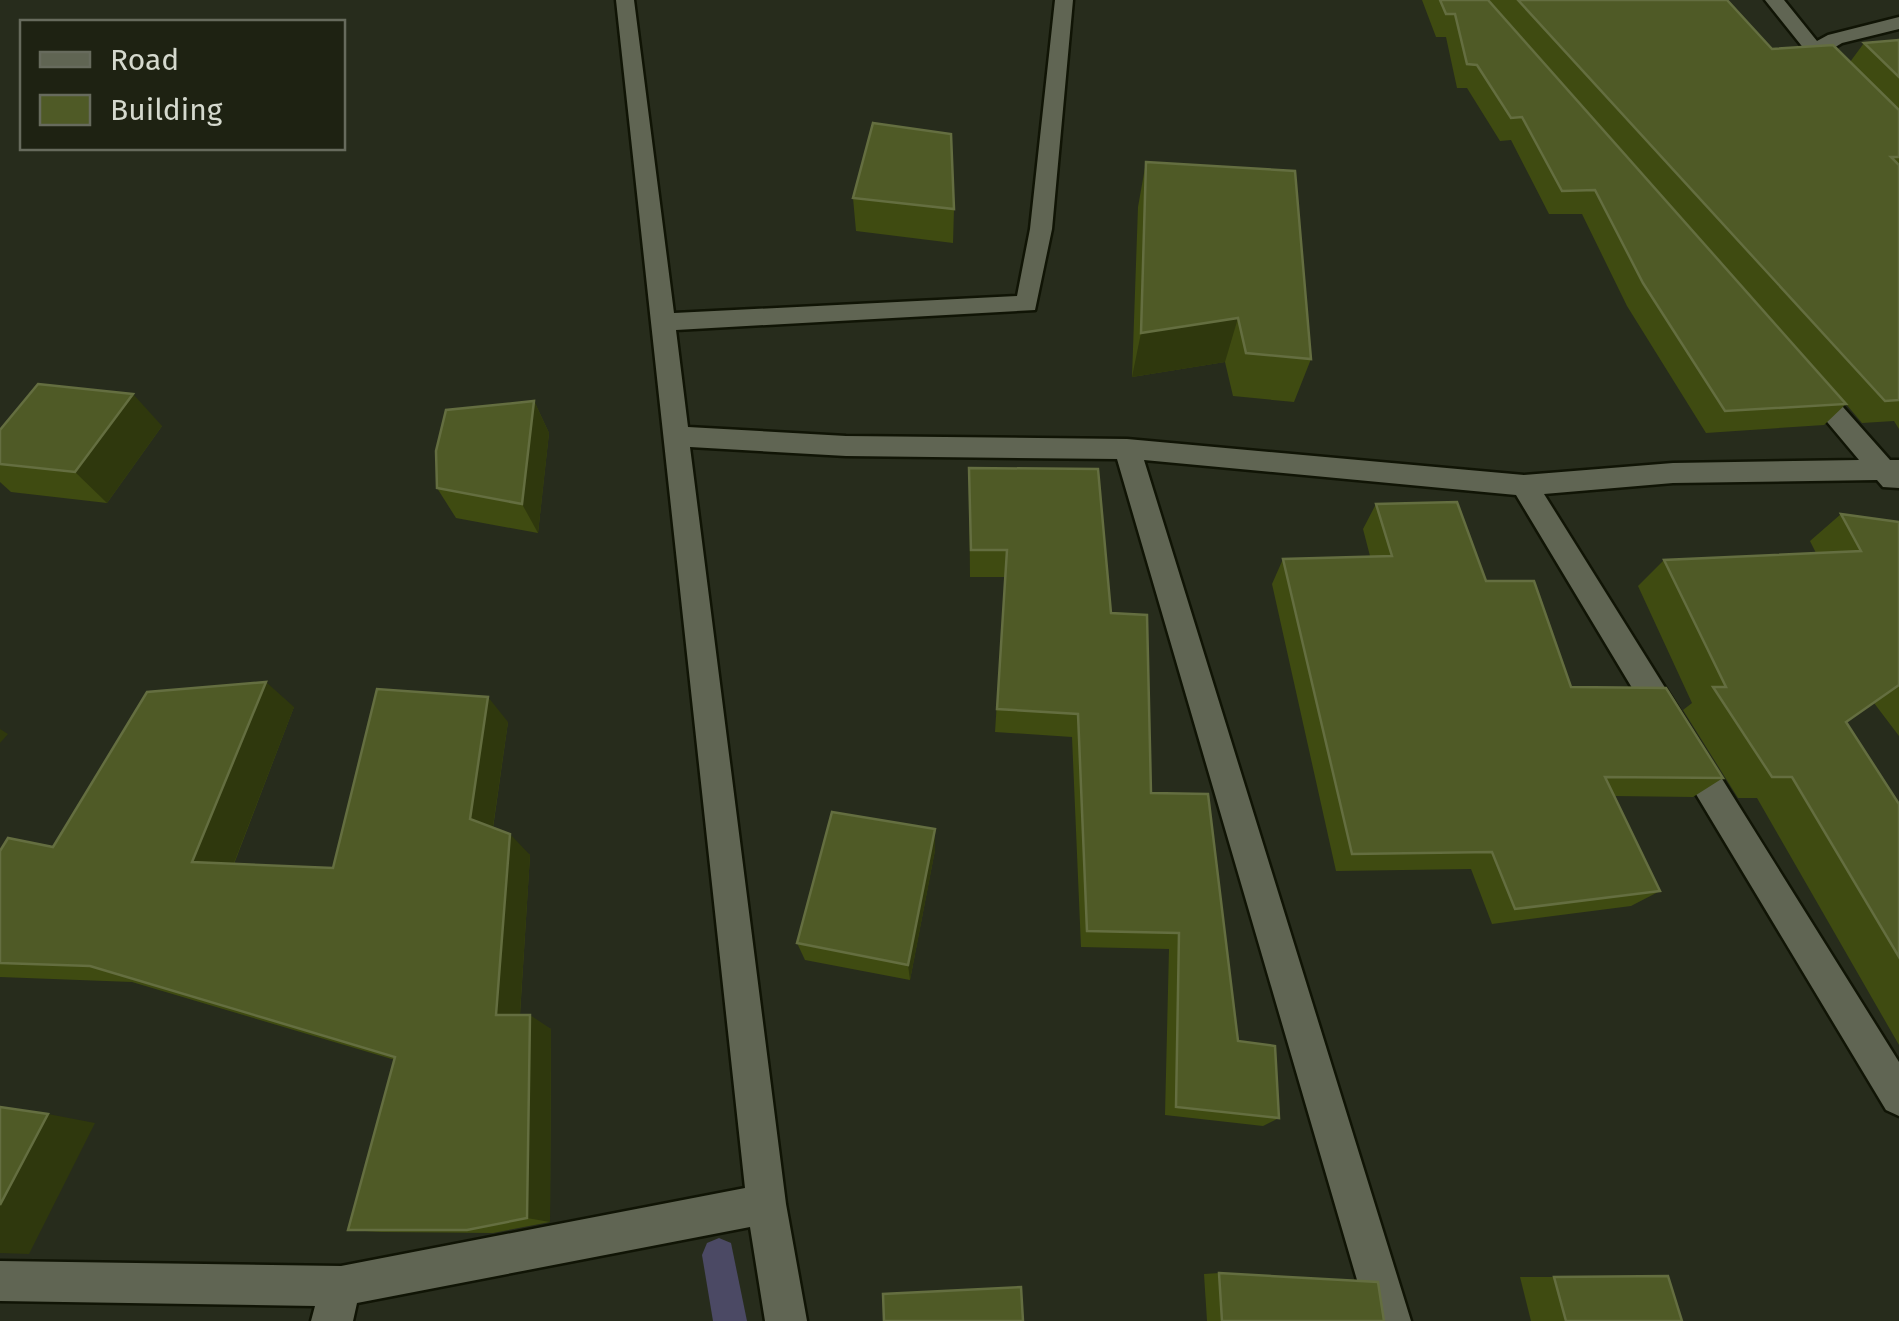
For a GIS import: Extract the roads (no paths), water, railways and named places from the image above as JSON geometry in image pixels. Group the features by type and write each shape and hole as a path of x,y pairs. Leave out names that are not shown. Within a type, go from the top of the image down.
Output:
{"street":[{"path":"625,0 766,1204 786,1321"},
{"path":"660,322 1028,304 1041,228 1064,0"},
{"path":"1774,0 1848,87"},
{"path":"1815,51 1835,38 1899,24"},
{"path":"1794,368 1894,476"},
{"path":"677,436 846,446 1127,449 1524,485 1673,473 1894,476"},
{"path":"1127,449 1390,1321"},
{"path":"1524,485 1899,1097"},
{"path":"0,1281 336,1303 766,1204"}],"waterway":[{"path":"719,1255 730,1321"}]}
